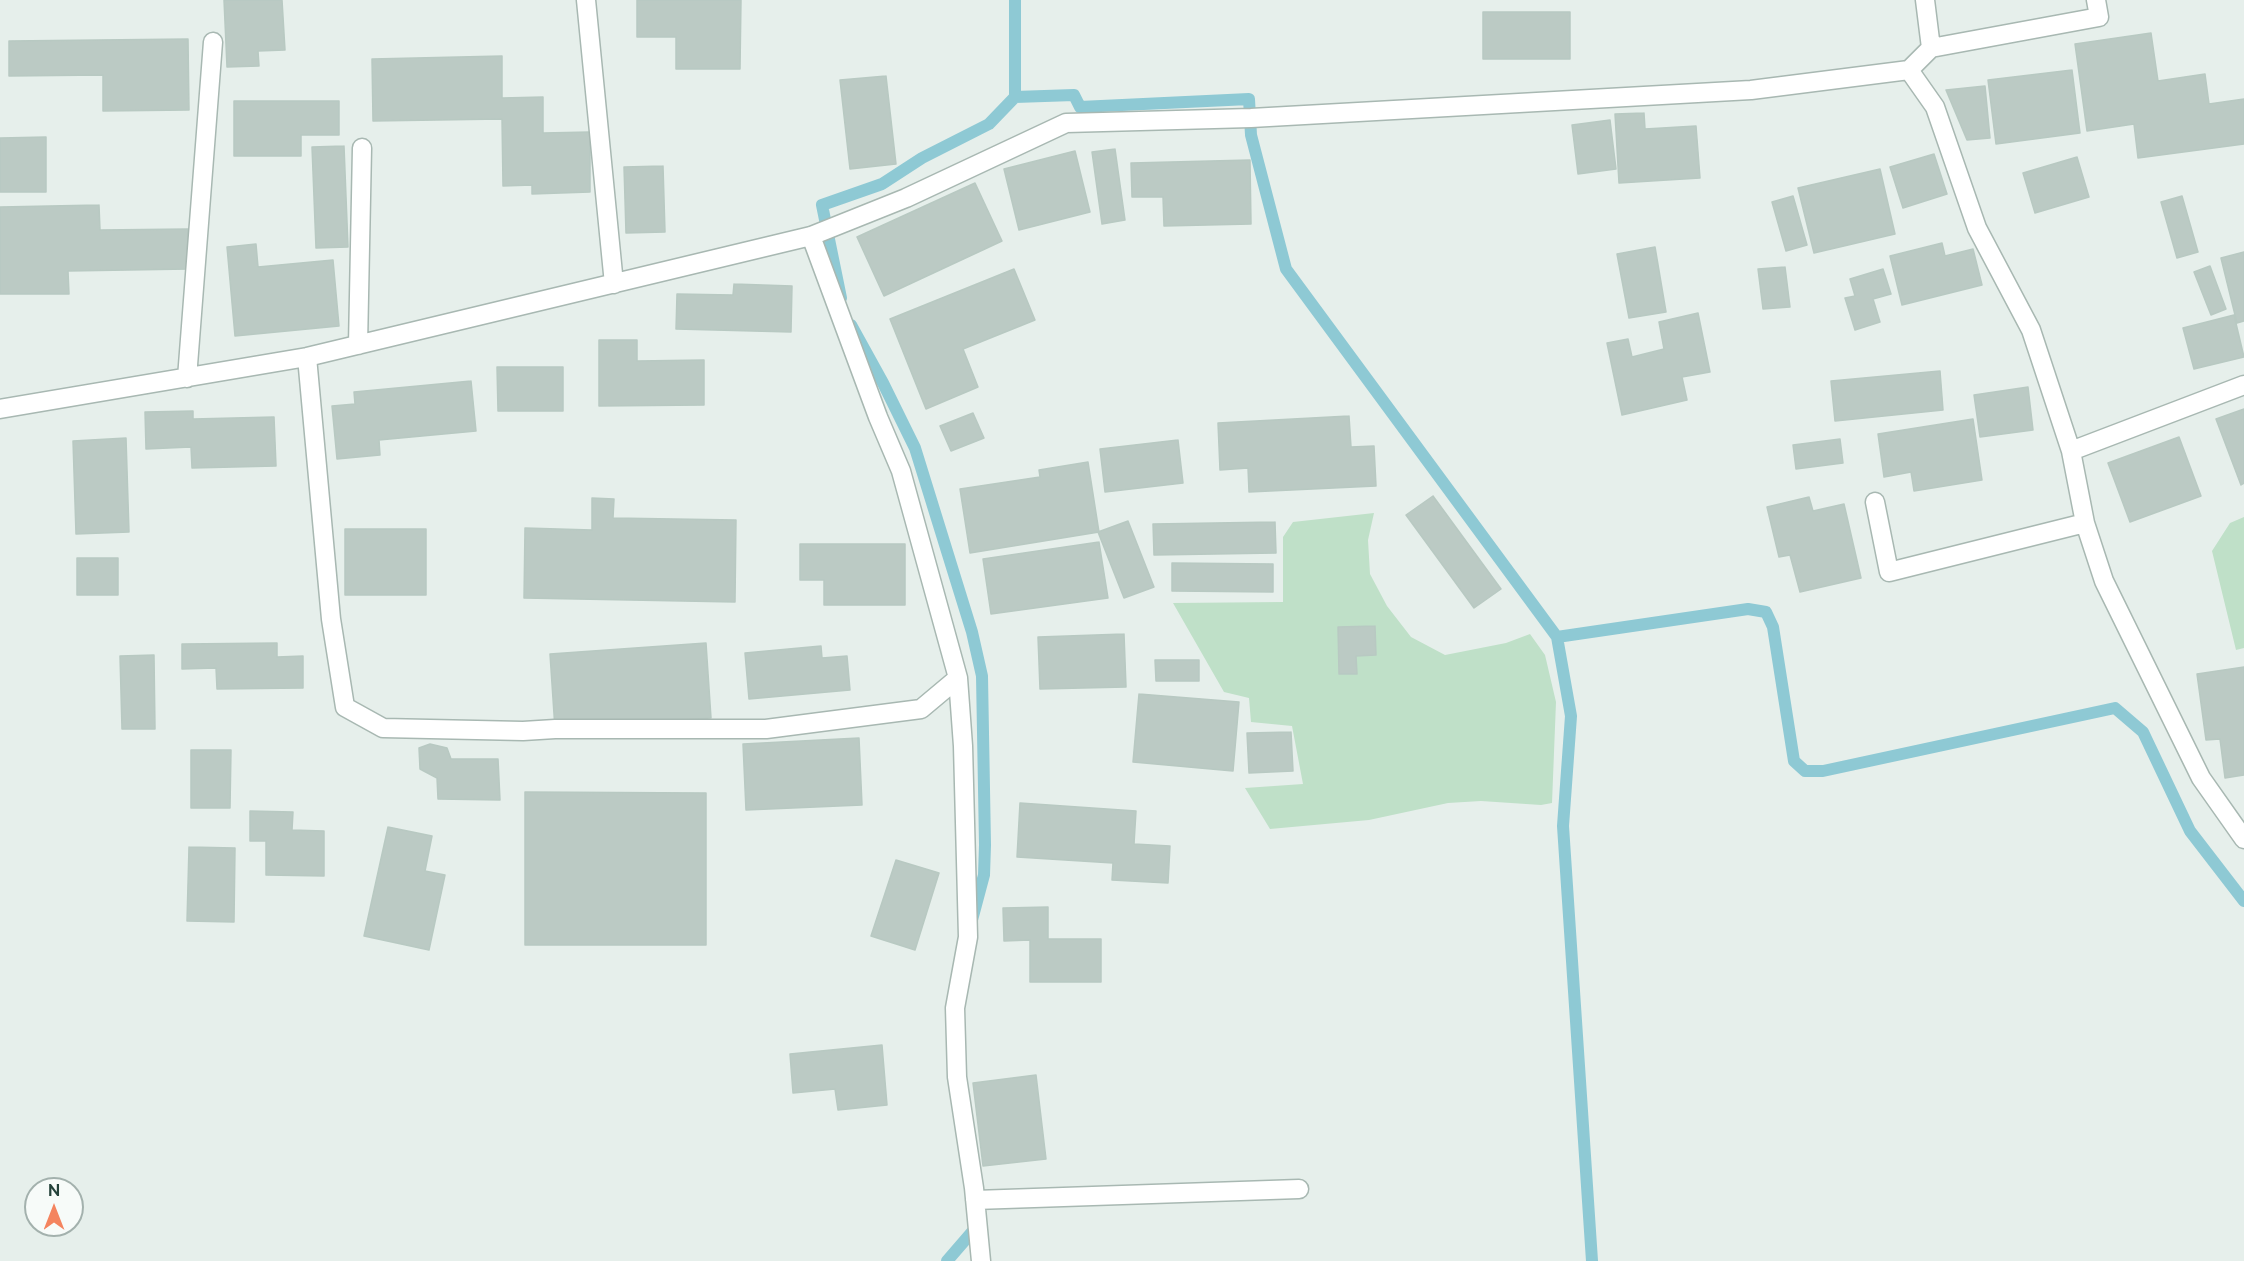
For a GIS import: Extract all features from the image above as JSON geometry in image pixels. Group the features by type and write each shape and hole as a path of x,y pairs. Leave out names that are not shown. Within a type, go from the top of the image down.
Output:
{"street":[{"path":"586,0 614,284"},
{"path":"1925,0 1931,48"},
{"path":"0,409 307,357 811,236 906,198 1066,123 1251,118 1751,90 1909,70 1931,48 2099,17 2096,0"},
{"path":"187,378 213,42"},
{"path":"1909,70 1935,107 1977,228 2031,330 2071,451 2085,523 2104,581 2201,778 2244,839"},
{"path":"357,345 362,148"},
{"path":"811,236 878,417 901,471 958,678 963,746 968,937 955,1008 957,1077 975,1200 981,1261"},
{"path":"307,357 331,619 345,707 383,728 523,731 766,729 921,709 958,678"},
{"path":"2071,451 2244,385"},
{"path":"1875,502 1889,572 2085,523"},
{"path":"975,1200 1299,1189"}],"green space":[{"path":"1374,513 1368,540 1370,574 1387,606 1411,637 1445,655 1506,643 1530,634 1545,655 1556,702 1552,803 1541,805 1481,801 1448,803 1369,820 1270,829 1245,788 1303,784 1292,726 1251,722 1249,698 1224,692 1173,603 1283,602 1283,537 1293,522"},
{"path":"2244,517 2244,648 2236,650 2212,551 2230,523"}],"building":[{"path":"224,0 282,0 285,50 258,51 259,66 227,67"},
{"path":"637,0 741,0 740,69 676,69 676,37 637,37"},
{"path":"1483,12 1570,12 1570,59 1483,59"},
{"path":"2151,33 2158,81 2205,74 2209,104 2244,99 2244,144 2138,158 2134,124 2087,131 2075,44"},
{"path":"188,39 189,110 103,111 103,75 9,76 9,41"},
{"path":"502,56 502,98 543,97 543,133 590,132 590,192 532,194 532,185 503,186 502,119 373,121 372,59"},
{"path":"2072,70 2080,133 1996,144 1988,80"},
{"path":"886,76 896,164 850,169 840,80"},
{"path":"1985,86 1990,138 1967,140 1946,90"},
{"path":"234,101 339,101 339,135 301,135 301,156 234,156"},
{"path":"1644,113 1645,129 1696,126 1700,178 1619,183 1615,114"},
{"path":"1610,120 1616,169 1578,174 1572,125"},
{"path":"46,137 46,192 0,192 0,138"},
{"path":"344,146 348,247 316,248 312,147"},
{"path":"1115,149 1125,220 1102,224 1092,152"},
{"path":"1075,151 1090,212 1019,230 1004,169"},
{"path":"1934,154 1947,194 1903,208 1890,167"},
{"path":"2077,157 2089,197 2035,213 2023,173"},
{"path":"1250,160 1251,224 1164,226 1163,197 1132,197 1131,163"},
{"path":"663,166 665,232 626,233 624,167"},
{"path":"1880,169 1895,234 1814,253 1798,188"},
{"path":"975,183 1002,241 884,296 857,237"},
{"path":"1793,196 1807,245 1786,251 1772,202"},
{"path":"2182,196 2198,252 2177,258 2161,202"},
{"path":"99,205 100,230 188,229 189,269 68,271 69,294 0,294 0,207"},
{"path":"1942,243 1945,256 1973,249 1982,285 1902,305 1890,256"},
{"path":"256,244 258,267 333,260 339,326 235,336 227,247"},
{"path":"1655,247 1666,312 1629,318 1617,254"},
{"path":"2244,252 2244,321 2237,323 2221,258"},
{"path":"2210,266 2226,309 2211,315 2194,272"},
{"path":"1785,267 1790,307 1763,309 1758,269"},
{"path":"1014,269 1035,320 963,349 978,387 926,409 890,319"},
{"path":"1883,269 1891,294 1873,299 1880,322 1855,330 1845,298 1855,296 1850,279"},
{"path":"734,284 792,286 791,332 676,329 677,294 733,295"},
{"path":"1698,313 1710,372 1682,377 1687,400 1622,415 1607,343 1628,339 1632,357 1664,349 1659,322"},
{"path":"2234,315 2244,357 2194,369 2183,328"},
{"path":"599,340 637,340 637,361 704,360 704,405 599,406"},
{"path":"497,367 563,367 563,411 498,411"},
{"path":"1940,371 1943,410 1835,421 1831,381"},
{"path":"471,381 476,431 379,440 380,455 337,459 332,406 355,404 354,392"},
{"path":"2028,387 2033,430 1980,437 1974,395"},
{"path":"2244,409 2244,483 2241,485 2216,419"},
{"path":"193,411 193,419 274,417 276,466 192,468 191,447 146,449 145,412"},
{"path":"973,413 984,438 951,451 940,426"},
{"path":"1349,416 1351,447 1374,446 1376,486 1249,492 1248,468 1220,470 1218,423"},
{"path":"1973,419 1982,480 1914,491 1911,472 1884,477 1878,434"},
{"path":"2179,437 2201,496 2130,522 2108,463"},
{"path":"126,438 129,532 76,534 73,441"},
{"path":"1840,439 1843,463 1796,469 1793,445"},
{"path":"1178,440 1183,483 1105,492 1100,449"},
{"path":"1088,462 1099,532 970,553 960,489 1040,477 1039,470"},
{"path":"1433,496 1501,589 1474,608 1406,515"},
{"path":"1809,497 1813,511 1844,504 1861,578 1800,592 1790,555 1779,557 1767,507"},
{"path":"592,498 614,499 613,518 736,520 735,602 524,598 525,528 592,530"},
{"path":"1128,521 1154,587 1124,598 1098,532"},
{"path":"1275,522 1276,553 1154,555 1153,524"},
{"path":"345,529 426,529 426,595 345,595"},
{"path":"1099,542 1108,598 991,614 983,559"},
{"path":"800,544 905,544 905,605 824,605 824,580 800,580"},
{"path":"77,558 118,558 118,595 77,595"},
{"path":"1172,563 1273,564 1273,592 1172,591"},
{"path":"1375,626 1376,655 1356,656 1357,674 1339,674 1338,627"},
{"path":"1124,634 1126,687 1040,689 1038,637"},
{"path":"277,643 277,657 303,656 303,688 217,689 216,668 182,669 182,644"},
{"path":"706,643 711,718 555,729 550,654"},
{"path":"821,646 822,658 847,656 850,690 749,699 745,653"},
{"path":"154,655 155,729 122,729 120,656"},
{"path":"1155,660 1199,660 1199,681 1156,681"},
{"path":"2244,667 2244,775 2225,778 2220,739 2206,740 2197,674"},
{"path":"1139,694 1239,702 1233,771 1133,762"},
{"path":"1291,732 1293,771 1249,773 1247,733"},
{"path":"859,738 862,805 746,810 743,744"},
{"path":"430,744 447,748 451,759 498,759 500,800 438,799 437,778 420,769 419,748"},
{"path":"191,750 231,750 230,808 191,808"},
{"path":"525,792 706,793 706,945 525,945"},
{"path":"1020,803 1136,811 1134,844 1170,846 1168,883 1112,880 1113,863 1017,857"},
{"path":"250,811 293,812 292,830 324,831 324,876 266,875 266,841 250,841"},
{"path":"388,827 432,836 425,871 445,875 429,950 364,936"},
{"path":"189,847 235,848 234,922 187,921"},
{"path":"896,860 939,873 915,950 871,936"},
{"path":"1048,907 1048,939 1101,939 1101,982 1030,982 1030,940 1004,941 1003,908"},
{"path":"882,1045 887,1105 838,1110 835,1089 793,1093 790,1054"},
{"path":"1036,1075 1046,1159 983,1166 973,1083"}],"waterway":[{"path":"1015,0 1015,97 1074,95 1080,107 1249,99 1251,135 1286,269 1557,637 1571,716 1563,826 1592,1261"},
{"path":"841,298 822,205 882,184 922,158 989,124 1015,97"},
{"path":"851,325 915,448 972,632 982,676 984,875 972,920"},
{"path":"1557,637 1748,609 1766,612 1773,627 1794,761 1805,771 1823,771 2115,708 2143,732 2190,831 2244,901"},
{"path":"947,1261 979,1224"}]}
